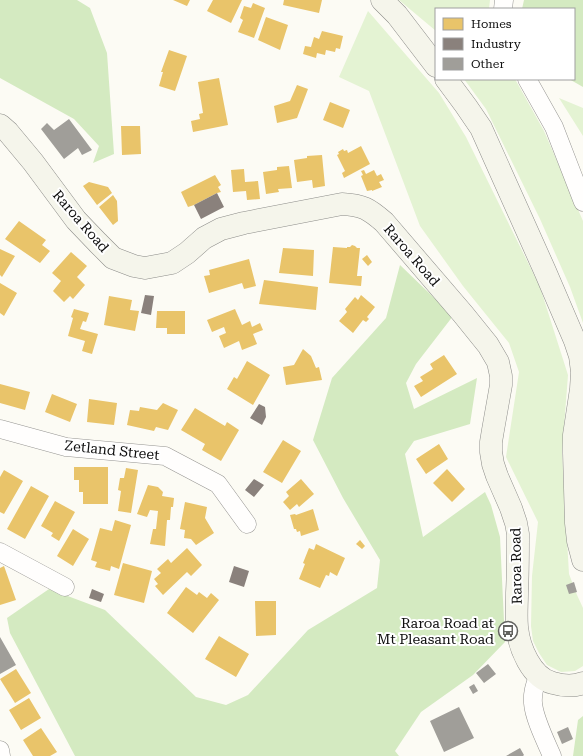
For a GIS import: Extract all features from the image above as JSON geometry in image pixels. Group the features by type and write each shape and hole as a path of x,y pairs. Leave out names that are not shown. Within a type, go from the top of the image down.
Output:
{"main road":[{"path":"382,0 397,15 435,65"},
{"path":"447,80 481,128 545,271 580,356 582,372 581,389 574,435 574,453 576,523 578,541 583,560"},
{"name":"Raroa Road","path":"0,125 8,132 33,162 76,220 113,258 134,266 145,268 172,263 187,253 204,238 221,229 252,221 342,204 355,204 370,210 384,222 468,320 488,345 498,362 501,376 492,430 491,452 493,464 511,508 518,534 517,628 522,648 530,666 538,676"},
{"path":"538,676 548,682 558,685 569,686 583,683"}],"street":[{"path":"529,80 554,127 583,202"},
{"name":"Zetland Street","path":"0,429 66,447 165,456 218,484 247,524"},
{"path":"0,552 65,587"},
{"path":"538,676 533,691 533,704 552,756"},
{"path":"0,750 1,756"}],"green space":[{"path":"0,0 77,0 90,8 107,53 114,154 93,163 99,146 74,119 0,78"},
{"path":"399,0 490,0 489,8 435,8 435,30"},
{"path":"524,0 583,0 583,87 571,80 575,80 575,8 522,8"},
{"path":"368,11 439,93 466,137 540,287 568,375 562,453 569,574 583,608 583,666 575,671 561,672 547,665 533,641 531,626 532,576 538,522 506,457 519,372 509,343 463,286 420,226 369,91 339,77"},
{"path":"465,80 516,80 544,131 583,221 583,323 570,287 540,219 486,109"},
{"path":"559,98 583,108 583,136"},
{"path":"400,265 453,316 416,364 406,383 414,409 477,378 470,424 414,441 405,454 423,537 485,492 491,505 500,537 505,642 473,675 421,712 395,751 399,756 75,756 10,633 7,618 49,589 105,610 196,697 226,705 248,695 308,630 377,588 380,560 343,498 313,440 332,378 386,318"},
{"path":"583,716 583,756 573,756 578,720"}],"building: Homes":[{"path":"173,0 190,0 187,6"},
{"path":"213,0 242,0 231,23 207,11"},
{"path":"284,0 322,0 319,13 283,5"},
{"path":"253,3 265,8 254,38 238,32 243,20 240,18 244,6 251,8"},
{"path":"266,17 288,25 280,50 258,40"},
{"path":"322,31 343,36 340,49 336,48 335,52 326,50 325,55 317,53 316,58 303,54 305,46 311,47 314,37 319,39"},
{"path":"169,50 187,56 175,91 159,86 163,72 161,72"},
{"path":"219,78 228,125 193,132 191,121 200,119 199,114 203,113 198,82"},
{"path":"297,85 308,89 297,118 277,123 274,106 290,101"},
{"path":"330,102 350,110 343,128 323,120"},
{"path":"121,126 140,126 141,154 122,155"},
{"path":"361,146 370,164 344,178 342,173 345,171 337,155 339,154 338,152 343,149 344,151 347,150 348,153"},
{"path":"322,155 325,186 313,188 312,180 297,182 294,160 307,158 307,156"},
{"path":"289,166 292,188 278,189 279,192 266,194 263,172 277,170 277,167"},
{"path":"244,169 245,182 258,181 260,199 247,200 246,191 233,192 231,170"},
{"path":"364,170 366,174 374,170 377,176 381,174 384,180 379,182 382,187 372,191 367,191 361,176 363,175 361,171"},
{"path":"215,175 221,185 218,187 221,192 188,207 181,192"},
{"path":"89,182 108,187 112,193 97,205 83,186"},
{"path":"113,195 117,201 118,221 113,225 99,207"},
{"path":"19,221 46,240 42,245 50,251 40,263 5,239"},
{"path":"352,245 360,248 357,276 362,276 361,286 329,283 333,247 347,248"},
{"path":"283,248 314,250 313,276 279,273"},
{"path":"0,249 15,256 2,277 0,275"},
{"path":"71,252 87,266 77,277 85,285 73,299 70,296 64,302 53,291 61,281 52,273"},
{"path":"367,255 372,262 368,266 362,259"},
{"path":"249,259 256,286 244,289 242,283 209,293 204,276 210,275 209,270"},
{"path":"264,280 318,287 316,310 259,304"},
{"path":"0,283 17,293 4,316 0,313"},
{"path":"361,295 375,307 367,317 369,319 366,322 363,320 353,333 339,321 347,312 345,309 355,297 358,300"},
{"path":"109,296 132,300 130,310 139,311 135,331 104,325"},
{"path":"74,309 89,313 86,322 83,321 80,329 98,334 92,354 82,351 85,341 68,336"},
{"path":"235,309 242,325 250,321 252,327 260,323 263,330 253,334 257,344 242,350 239,341 224,348 219,336 226,333 224,327 212,332 207,320"},
{"path":"157,311 185,311 185,334 167,334 167,328 156,328"},
{"path":"303,349 311,356 316,368 319,367 322,380 286,385 283,367 294,365"},
{"path":"444,355 457,374 421,397 414,386 423,381 420,377 433,369 430,364"},
{"path":"247,361 270,375 253,405 227,389 234,377 237,379"},
{"path":"0,384 30,392 25,410 0,403"},
{"path":"52,394 77,404 70,422 45,412"},
{"path":"89,399 117,403 114,425 87,422"},
{"path":"163,403 178,410 168,430 156,427 154,431 127,425 130,410 139,411 140,407 157,410"},
{"path":"195,408 225,426 227,422 239,430 221,461 202,450 205,444 181,430"},
{"path":"283,440 301,451 282,483 263,472"},
{"path":"439,444 448,459 426,474 416,459"},
{"path":"74,467 108,467 108,504 83,504 83,492 79,492 79,480 74,480"},
{"path":"126,468 138,470 131,513 118,511 121,491 118,490 120,478 124,478"},
{"path":"447,469 465,489 452,502 433,483"},
{"path":"4,470 23,481 4,514 0,512 0,477"},
{"path":"301,479 314,494 299,507 297,504 290,510 283,502 289,496 286,492"},
{"path":"148,485 158,487 163,492 162,496 174,498 173,507 171,507 170,520 167,520 165,546 150,544 153,529 156,529 158,511 150,510 147,517 137,514"},
{"path":"31,486 49,496 25,539 7,529"},
{"path":"55,501 75,512 59,541 51,536 53,533 41,526"},
{"path":"185,502 207,507 205,518 214,533 196,545 191,539 184,538 185,530 180,529"},
{"path":"313,509 319,530 301,536 300,531 297,532 296,529 294,529 290,515 296,515"},
{"path":"115,520 131,525 119,569 111,566 110,571 95,567 97,562 91,560 100,528 112,531"},
{"path":"73,529 89,539 73,566 57,556"},
{"path":"360,540 365,546 362,549 356,544"},
{"path":"316,544 345,558 337,576 330,572 329,576 326,575 320,588 299,579 309,548 314,550"},
{"path":"187,548 202,565 191,576 187,572 163,595 155,586 158,584 154,579 161,573 157,569 168,559 171,563"},
{"path":"123,563 152,571 144,603 114,595"},
{"path":"4,566 16,600 0,605 0,568"},
{"path":"186,587 197,595 199,592 207,598 211,593 219,600 193,633 167,613"},
{"path":"255,601 276,601 276,635 256,636"},
{"path":"219,636 249,654 236,677 205,659"},
{"path":"16,669 31,693 15,703 0,679"},
{"path":"29,698 41,718 21,730 9,710"},
{"path":"41,728 57,752 50,756 33,756 23,740"}],"building: Industry":[{"path":"217,193 224,207 201,219 194,205"},
{"path":"145,295 154,296 151,315 141,313"},
{"path":"259,404 265,407 266,417 262,425 250,418"},
{"path":"254,479 264,485 254,497 245,490"},
{"path":"234,566 249,571 244,587 229,582"},
{"path":"92,589 104,594 101,602 89,598"}],"building: Other":[{"path":"69,119 92,150 82,155 78,148 64,159 41,129 47,123 54,130"},
{"path":"574,582 577,592 569,594 566,585"},
{"path":"0,637 16,665 0,674"},
{"path":"488,664 496,674 484,683 476,673"},
{"path":"474,684 478,691 473,694 469,687"},
{"path":"459,707 474,738 444,752 430,721"},
{"path":"568,727 573,739 562,744 557,732"},
{"path":"520,748 524,755 523,756 506,756"}],"place":[{"name":"Raroa Road at Mt Pleasant Road","path":"508,631"}]}
